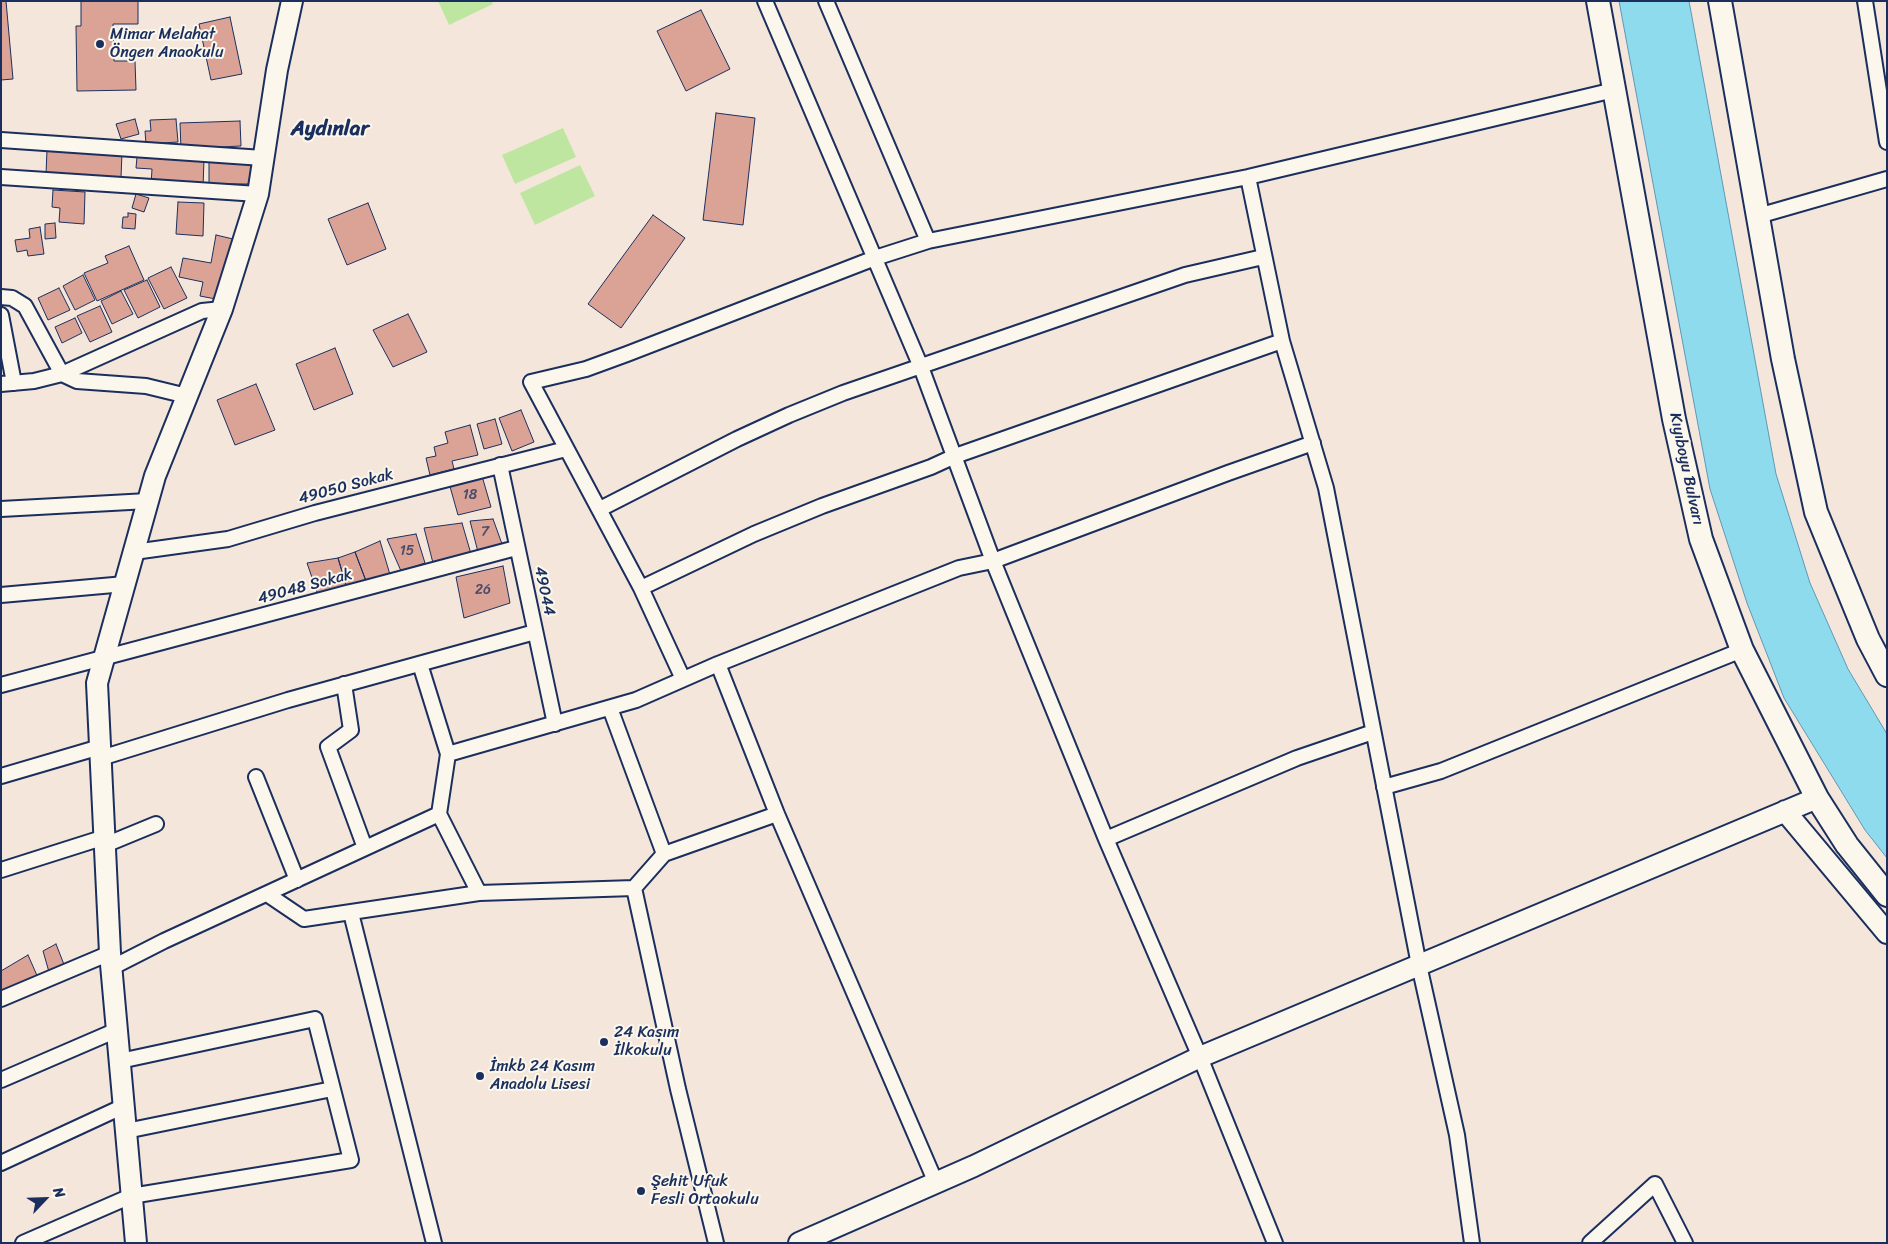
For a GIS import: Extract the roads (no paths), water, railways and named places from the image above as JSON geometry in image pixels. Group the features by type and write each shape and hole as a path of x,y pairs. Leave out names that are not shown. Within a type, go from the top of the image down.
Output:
{"main road":[{"name":"Kıyıboyu Bulvarı","path":"1598,1 1674,418 1701,539 1742,650 1816,798 1847,845 1887,895"},
{"path":"1720,1 1783,358 1816,512 1868,640 1887,675"}],"street":[{"path":"136,1243 111,961 97,683 155,476 222,309 258,194 292,1"},
{"path":"765,1 921,367 993,561 1106,839 1200,1057 1275,1243"},
{"path":"826,1 928,241"},
{"path":"1865,1 1887,142"},
{"path":"683,679 641,588 530,382 586,369 875,258 928,241 1248,177 1614,90"},
{"path":"1,140 263,158"},
{"path":"1,177 258,194"},
{"path":"1248,177 1263,257 1282,340 1326,488 1419,965 1457,1134 1472,1243"},
{"path":"1758,216 1887,179"},
{"path":"600,509 789,415 842,393 1185,275 1263,257"},
{"path":"1,297 12,298 24,306 62,374 77,380 146,386 187,396"},
{"path":"1,315 7,384 62,374 202,311 222,309"},
{"path":"641,588 754,534 955,456 1282,340"},
{"path":"448,754 636,700 718,664 959,568 993,561 1228,473 1313,444"},
{"name":"49050 Sokak","path":"134,552 228,539 315,513 500,465 566,450"},
{"name":"49044","path":"500,465 516,548 555,724"},
{"path":"1,509 148,501"},
{"name":"49048 Sokak","path":"1,685 516,548"},
{"path":"1,595 125,584"},
{"path":"1,776 100,752 535,632"},
{"path":"1384,787 1441,771 1742,650"},
{"path":"420,664 448,754 439,814 479,893"},
{"path":"718,664 778,814 936,1183"},
{"path":"344,684 351,730 328,747 365,848"},
{"path":"610,708 664,854"},
{"path":"1106,839 1297,758 1374,732"},
{"path":"256,777 297,880"},
{"path":"808,1241 936,1183 1200,1057 1816,798"},
{"path":"1785,811 1887,933"},
{"path":"1,999 111,961 267,894 439,814"},
{"path":"267,894 304,920 479,893 634,888 664,854 778,814"},
{"path":"1,870 105,841 156,824"},
{"path":"634,888 678,1089 716,1243"},
{"path":"351,913 434,1243"},
{"path":"23,1243 132,1196 351,1160 315,1020 120,1061"},
{"path":"1,1080 117,1030"},
{"path":"126,1131 332,1088"},
{"path":"1,1162 124,1106"},
{"path":"1590,1243 1655,1184 1685,1243"}],"water":[{"path":"1619,1 1689,1 1776,474 1810,583 1848,669 1887,734 1887,858 1865,830 1784,698 1747,603 1710,489"}],"place":[{"name":"Mimar Melahat Öngen Anaokulu","path":"100,44"},
{"name":"24 Kasım İlkokulu","path":"604,1042"},
{"name":"İmkb 24 Kasım Anadolu Lisesi","path":"480,1076"},
{"name":"Şehit Ufuk Fesli Ortaokulu","path":"641,1191"}],"district":[{"name":"Aydınlar","path":"330,130"}]}
